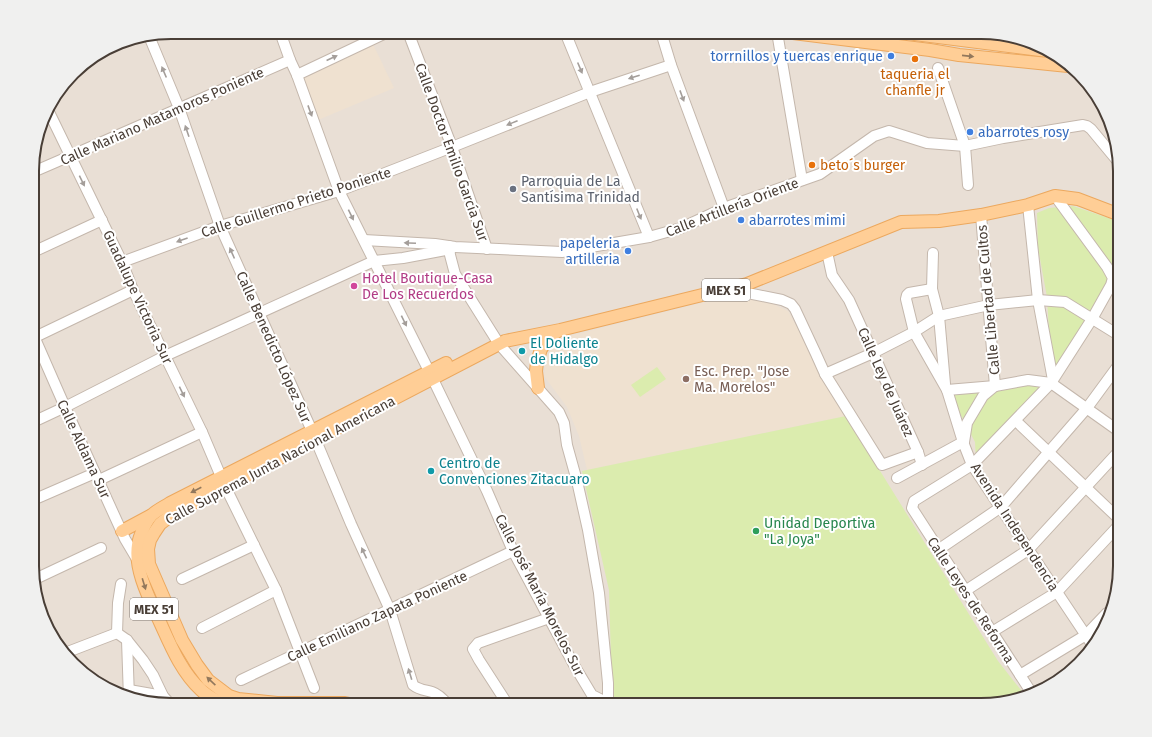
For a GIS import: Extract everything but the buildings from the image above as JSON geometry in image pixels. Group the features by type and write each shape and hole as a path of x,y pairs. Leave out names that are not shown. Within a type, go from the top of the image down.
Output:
{"main road":[{"path":"841,39 959,55 1059,65"},
{"path":"965,39 1029,48"},
{"name":"MEX 51","path":"500,342 560,330 747,284 901,222 939,221 981,215 1028,205 1055,196 1078,199 1113,212"},
{"path":"538,388 536,371 541,349 550,337 560,330"},
{"name":"Calle Suprema Junta Nacional Americana","path":"238,698 229,696 220,690 208,680 197,665 182,640 144,563 137,552 140,537 150,516 170,503 223,481 431,375 500,342"},
{"name":"Calle Suprema Junta Nacional Americana","path":"212,698 200,689 184,670 174,653 144,586 144,563 150,540 160,524 223,481"},
{"path":"122,531 150,516"}],"street":[{"name":"Calle José María Morelos Sur","path":"282,39 339,190 487,491 513,551 592,698"},
{"path":"297,75 373,39"},
{"name":"Calle Doctor Emilio García Sur","path":"411,39 452,147 487,249"},
{"path":"568,39 649,237"},
{"path":"663,39 671,65 724,208"},
{"path":"778,39 802,180"},
{"path":"925,39 930,50"},
{"name":"Calle Benedicto López Sur","path":"152,40 179,108 220,226 390,610 413,685 418,689 434,692 442,698"},
{"name":"Calle Mariano Matamoros Poniente","path":"39,169 290,60"},
{"name":"Calle Guillermo Prieto Poniente","path":"122,262 220,226 339,190 590,92 671,65"},
{"path":"938,68 965,146 968,185"},
{"name":"Guadalupe Victoria Sur","path":"51,116 122,262 133,290 276,590 314,688"},
{"name":"Calle Artillería Oriente","path":"39,419 165,356 374,261 403,258 451,248 562,252 649,237 681,228 724,208 826,170 874,136 889,131 927,143 965,146 1003,138 1083,125 1091,129 1112,154"},
{"path":"972,465 1016,421 1052,381 1092,319 1113,278 1107,267 1055,196"},
{"path":"1028,205 1038,300 1052,381"},
{"name":"Calle Libertad de Cultos","path":"981,215 995,386"},
{"path":"39,249 102,220"},
{"path":"364,240 451,248 455,274 500,342 559,412 564,423 567,445 585,516 599,593 608,683 608,698"},
{"name":"Calle Ley de Juárez","path":"827,252 832,275 849,300 918,452 922,465"},
{"path":"933,253 932,289 939,316 946,388"},
{"path":"728,289 782,300 791,304 798,314 825,374 882,465 918,452"},
{"path":"897,478 964,442 946,388 914,332 906,299 907,294 909,293 932,289"},
{"path":"39,335 133,290"},
{"path":"825,374 873,353 914,332 939,316 989,305 1038,300 1065,302 1113,332"},
{"name":"Calle Aldama Sur","path":"39,348 122,531 144,563"},
{"path":"938,550 1001,508 1087,408 1113,373"},
{"path":"946,388 995,386 1028,380 1052,381 1113,427"},
{"name":"Avenida Independencia","path":"995,386 983,396 967,422 964,442 972,465 1090,641"},
{"path":"1016,421 1113,513"},
{"path":"39,498 97,477 202,432"},
{"path":"965,590 1028,550 1113,458"},
{"name":"Calle Leyes de Reforma","path":"972,465 914,500 912,508 1029,689"},
{"path":"992,632 1057,592 1113,532"},
{"path":"182,579 254,545"},
{"path":"40,577 101,548"},
{"name":"Calle Emiliano Zapata Poniente","path":"241,680 513,551"},
{"path":"117,633 118,603 121,584"},
{"path":"202,628 276,590"},
{"path":"503,698 479,660 474,649 478,643 549,618"},
{"path":"1020,674 1086,635 1101,619"},
{"path":"117,633 126,640 143,660 153,675 163,696 141,695"},
{"path":"71,651 117,633"},
{"path":"126,640 129,691"}],"shaded area":[{"path":"981,39 1015,43 1054,61 1074,78 1086,91 1095,105 1106,128 1113,162 1113,575 1106,609 1091,639 1074,659 1061,671 1047,680 1032,688 1015,694 990,698 171,698 137,694 120,688 98,676 78,659 61,639 49,617 43,600 40,583 40,154 46,128 57,105 72,84 84,72 98,61 128,46 154,40"},
{"path":"372,42 394,88 318,120 300,76"},
{"name":"Esc. Prep. \"Jose Ma. Morelos\"","path":"733,295 771,303 788,311 846,416 587,470 579,436 567,407 544,376 546,359 554,343 573,335"}],"green space":[{"path":"1073,206 1113,220 1113,284 1056,371 1049,332 1047,297 1038,248 1037,213 1049,208"},
{"path":"657,367 666,379 640,397 631,385"},
{"path":"1031,383 1048,385 976,460 975,442 951,396 960,391 1000,391"},
{"name":"Unidad Deportiva \"La Joya\"","path":"846,416 998,661 1022,692 990,698 613,698 609,590 582,471"}],"place":[{"name":"torrnillos y tuercas enrique","path":"891,56"},
{"name":"taqueria el chanfle jr","path":"915,59"},
{"name":"abarrotes rosy","path":"970,132"},
{"name":"beto´s burger","path":"812,165"},
{"name":"Parroquia de La Santísima Trinidad","path":"513,189"},
{"name":"abarrotes mimi","path":"741,220"},
{"name":"papeleria artilleria","path":"628,251"},
{"name":"Hotel Boutique-Casa De Los Recuerdos","path":"354,286"},
{"name":"El Doliente de Hidalgo","path":"522,351"},
{"name":"Esc. Prep. \"Jose Ma. Morelos\"","path":"686,379"},
{"name":"Centro de Convenciones Zitacuaro","path":"431,471"},
{"name":"Unidad Deportiva \"La Joya\"","path":"756,531"}]}
